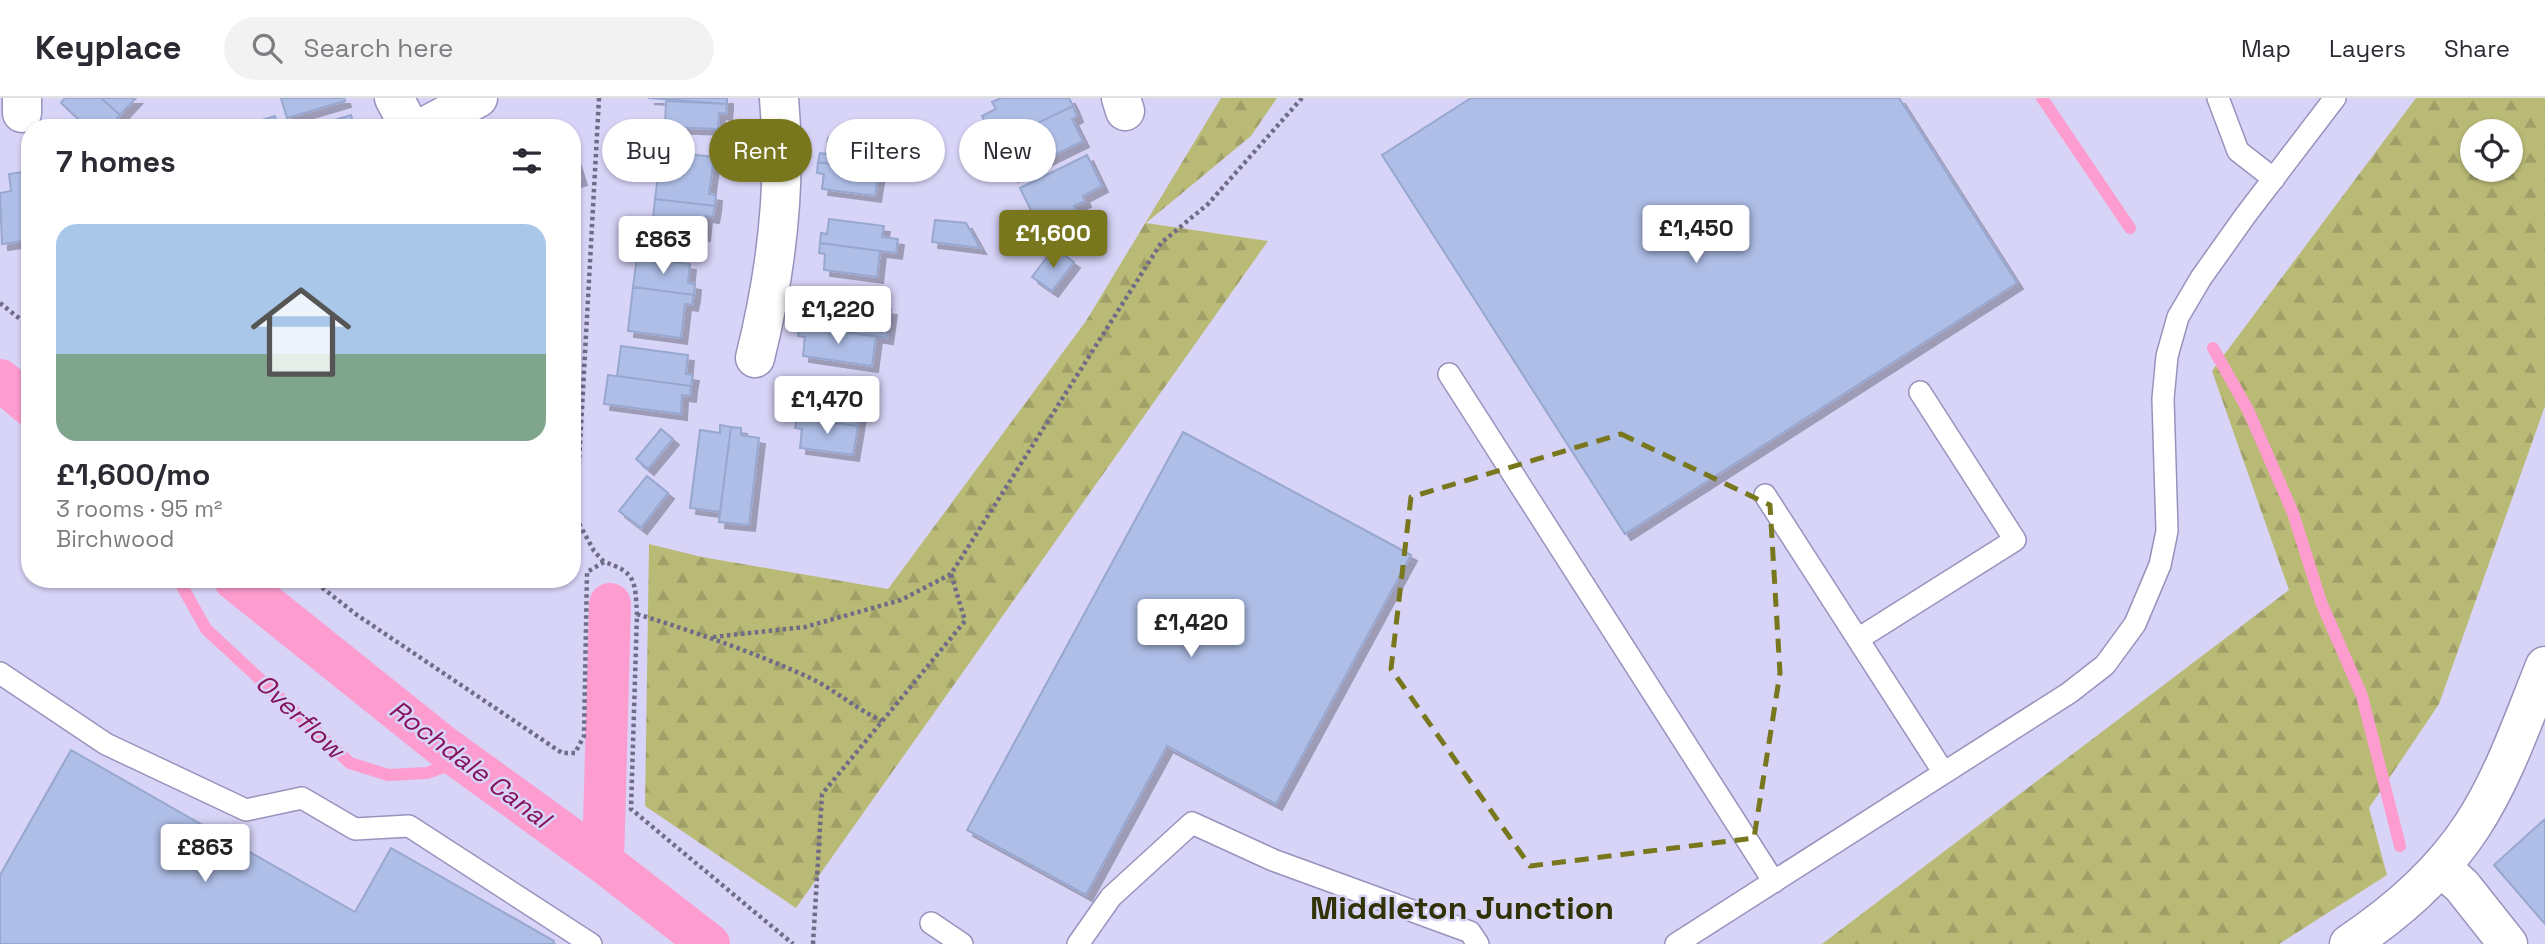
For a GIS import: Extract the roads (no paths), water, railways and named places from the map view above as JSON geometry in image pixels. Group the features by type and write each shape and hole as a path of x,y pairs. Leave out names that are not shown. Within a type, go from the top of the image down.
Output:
{"street":[{"path":"394,98 405,119"},
{"path":"439,119 478,98"},
{"path":"755,358 765,319 778,232 781,171 779,98"},
{"path":"2350,944 2413,896 2441,867 2472,827 2494,788 2545,666"},
{"path":"2441,867 2462,886 2508,944"}],"lane":[{"path":"2218,98 2238,151 2274,179"},
{"path":"1676,944 2069,692 2105,665 2135,624 2160,565 2167,531 2162,399 2167,356 2178,317 2201,278 2331,100"},
{"path":"1449,374 1774,882"},
{"path":"1858,639 2015,540 1920,392"},
{"path":"1765,495 1944,773"},
{"path":"0,673 106,744 246,810 302,798 355,830 409,826 591,944"},
{"path":"1078,944 1111,897 1192,823 1306,872 1470,932 1478,944"},
{"path":"931,923 962,944"}],"waterway":[{"path":"2042,98 2130,228"},
{"path":"2213,348 2248,410 2293,513 2321,602 2362,696 2400,846"},
{"name":"Rochdale Canal","path":"0,380 21,398"},
{"name":"Overflow","path":"183,588 206,629 350,763 388,775 427,773 463,760"},
{"name":"Rochdale Canal","path":"245,588 440,744 603,862 709,944"},
{"path":"603,862 610,604"}],"district":[{"name":"Middleton Junction","path":"1462,908"}]}
